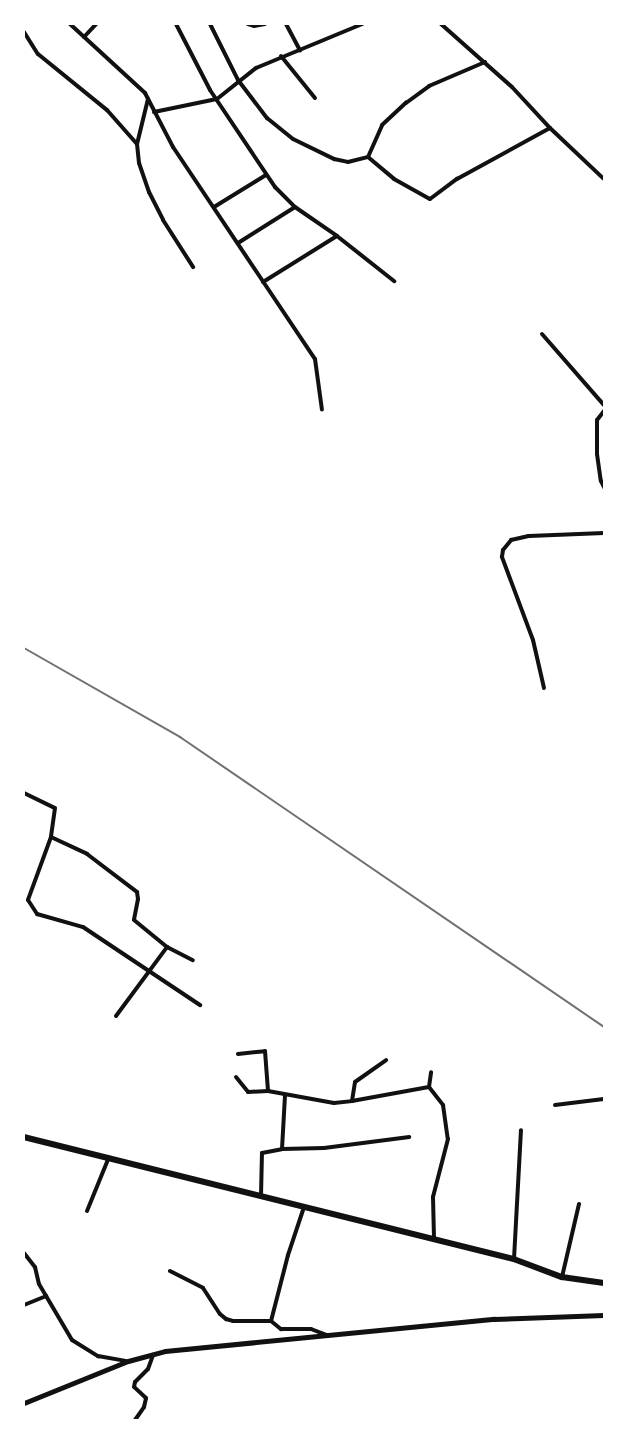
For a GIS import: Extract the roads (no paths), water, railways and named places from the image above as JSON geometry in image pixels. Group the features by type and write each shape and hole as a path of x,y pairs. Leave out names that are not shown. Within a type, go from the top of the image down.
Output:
{"main road":[{"path":"24,1137 514,1259 562,1277 604,1283"}],"street":[{"path":"70,24 130,77 148,99 173,147 316,359 322,410"},
{"path":"84,37 96,24"},
{"path":"176,24 199,71 266,175 295,207 337,236 394,281"},
{"path":"210,24 238,80 266,118 293,139 334,159 348,162 368,157"},
{"path":"248,24 254,26 264,24"},
{"path":"286,24 300,50"},
{"path":"154,112 217,99 229,91 238,80 256,68 362,24"},
{"path":"441,24 485,62 604,179"},
{"path":"24,32 38,54 101,105 137,144"},
{"path":"281,56 315,98"},
{"path":"368,157 382,126 406,103 429,86 485,62"},
{"path":"148,99 137,144 139,163 149,192 163,220 193,267"},
{"path":"368,157 394,179 430,199 456,179 550,128"},
{"path":"214,207 266,175"},
{"path":"238,243 295,207"},
{"path":"263,282 337,236"},
{"path":"542,334 604,405"},
{"path":"604,412 597,420 598,454 601,481 604,487"},
{"path":"544,688 533,640 502,557 503,550 511,540 529,536 604,532"},
{"path":"24,793 55,808 51,837 28,900 37,914 83,927 200,1006"},
{"path":"51,837 88,854 137,892 138,899 134,920 167,947 193,960"},
{"path":"116,1016 167,947"},
{"path":"238,1054 264,1051 268,1091"},
{"path":"352,1101 355,1082 386,1060"},
{"path":"432,1072 429,1086 443,1106 448,1139 433,1197 434,1239"},
{"path":"236,1077 248,1092 268,1091 334,1103 429,1086"},
{"path":"282,1149 285,1095"},
{"path":"555,1105 604,1099"},
{"path":"514,1259 521,1130"},
{"path":"260,1196 262,1153 282,1149 324,1148 410,1137"},
{"path":"87,1211 109,1157"},
{"path":"562,1277 578,1204"},
{"path":"271,1321 288,1255 304,1206"},
{"path":"24,1252 35,1267 38,1284 72,1340 98,1356 128,1361"},
{"path":"170,1271 203,1288 220,1314 226,1319 233,1321 271,1321 281,1329 311,1329 327,1335"},
{"path":"24,1305 46,1296"},
{"path":"24,1403 128,1361 203,1347 494,1319 604,1314"},
{"path":"135,1420 144,1407 146,1398 134,1387 135,1382 148,1369 153,1355"}],"railway":[{"path":"24,648 180,737 604,1027"}]}
